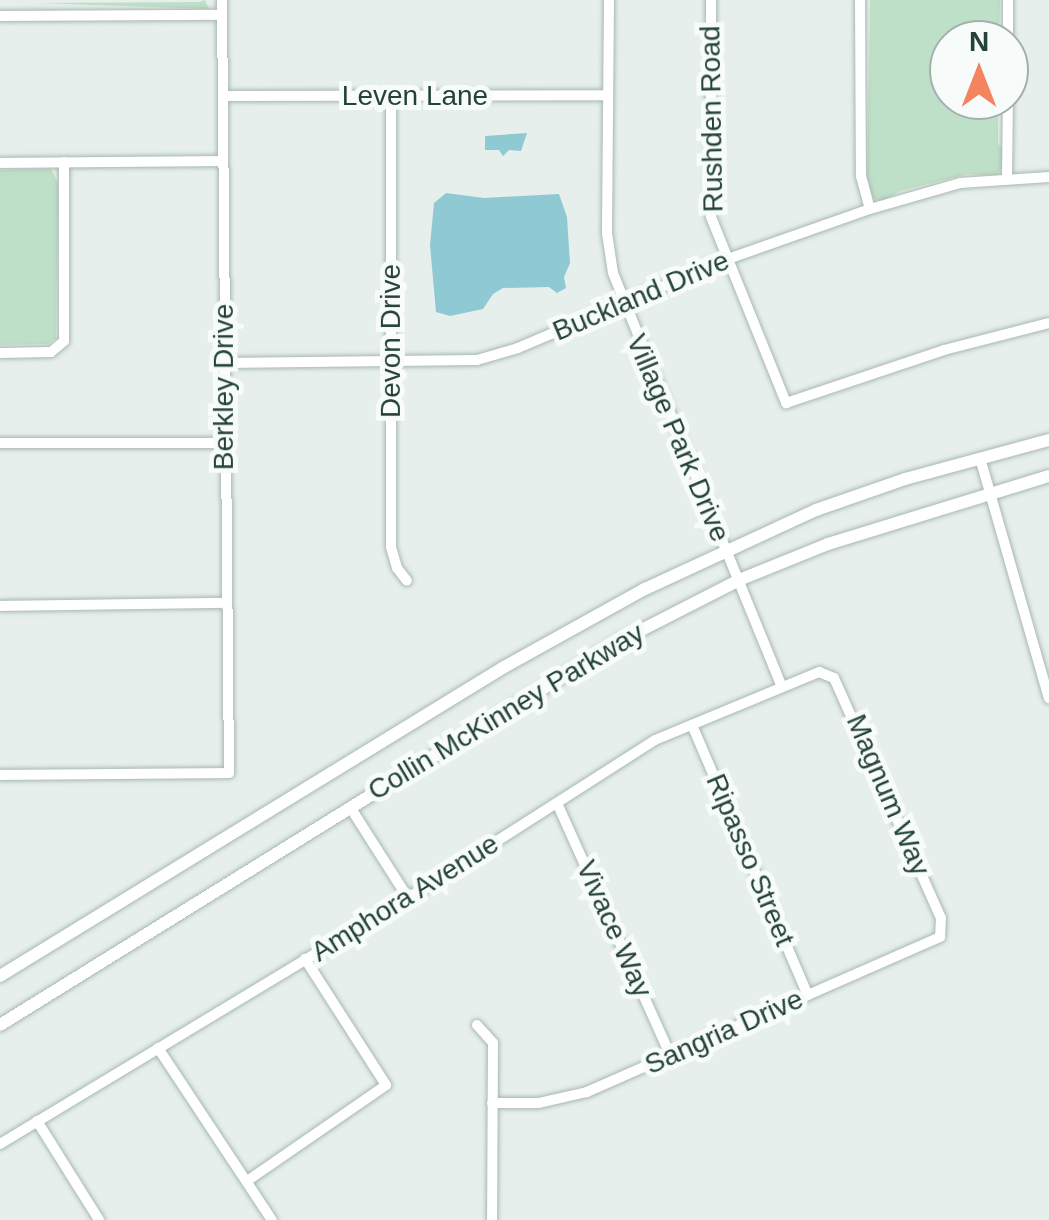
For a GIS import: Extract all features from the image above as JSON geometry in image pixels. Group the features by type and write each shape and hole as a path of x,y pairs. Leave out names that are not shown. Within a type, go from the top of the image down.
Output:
{"street":[{"name":"Berkley Drive","path":"0,775 229,773 222,0"},
{"name":"Village Park Drive","path":"608,0 607,233 622,304 782,688"},
{"name":"Rushden Road","path":"711,0 711,217 725,260 786,404 944,350 1049,323"},
{"path":"860,0 861,168 870,209"},
{"path":"0,16 222,15"},
{"name":"Leven Lane","path":"222,96 608,96"},
{"name":"Devon Drive","path":"391,97 391,547 397,568 407,581"},
{"path":"1008,120 1008,177"},
{"path":"0,163 223,161"},
{"path":"0,353 47,353 60,348 66,332 64,162"},
{"name":"Buckland Drive","path":"224,363 476,360 725,260 870,209 960,183 1008,177 1049,178"},
{"name":"Collin McKinney Parkway","path":"0,976 552,639 725,550 816,510 1049,440"},
{"path":"0,443 225,442"},
{"path":"980,458 1049,698"},
{"name":"Collin McKinney Parkway","path":"0,1025 618,642 738,580 828,544 1049,476"},
{"path":"0,606 225,603"},
{"name":"Amphora Avenue","path":"0,1144 408,898 655,740 820,672"},
{"name":"Magnum Way","path":"820,672 834,678 842,689 944,928"},
{"name":"Ripasso Street","path":"692,724 808,995"},
{"name":"Vivace Way","path":"557,803 670,1056"},
{"path":"350,807 408,898"},
{"name":"Sangria Drive","path":"492,1103 539,1103 587,1092 940,937 944,928"},
{"path":"247,1181 386,1085 305,960"},
{"path":"477,1025 492,1042 492,1220"},
{"path":"158,1048 272,1220"},
{"path":"38,1122 99,1220"}],"green space":[{"path":"205,0 209,9 38,3 199,2"},
{"path":"870,0 1000,0 1000,20 929,20 929,120 998,120 1003,167 996,175 967,174 900,191 882,202 873,198 867,179"},
{"path":"51,169 58,183 56,338 48,344 0,345 0,170"}],"water":[{"path":"527,133 521,151 509,150 503,156 499,150 485,150 485,136"},
{"path":"446,193 484,198 559,194 567,217 570,263 564,277 566,288 557,293 549,287 503,288 493,294 483,309 450,316 436,312 430,245 434,203"}]}
